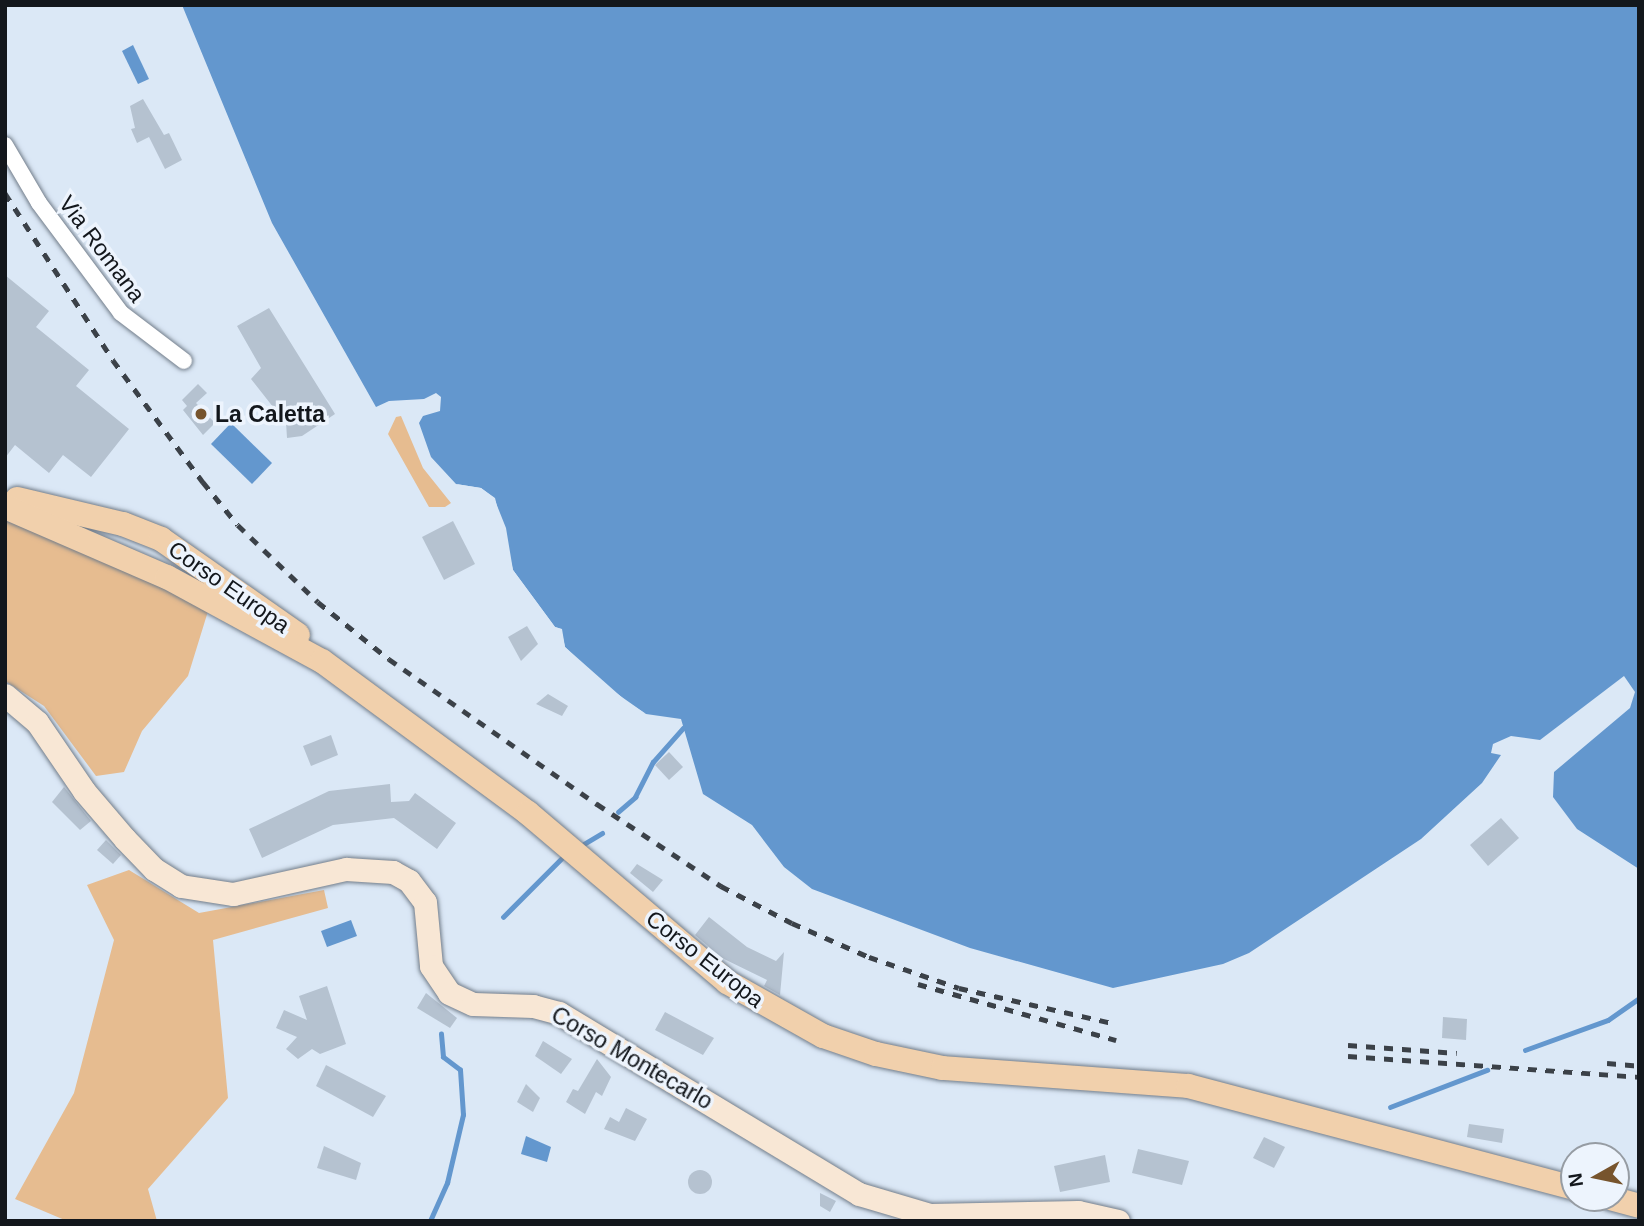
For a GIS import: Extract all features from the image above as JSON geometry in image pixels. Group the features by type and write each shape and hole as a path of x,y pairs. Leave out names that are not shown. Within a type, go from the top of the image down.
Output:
{"main road":[{"name":"Corso Europa","path":"5,496 123,524 182,551 302,638 322,661"},
{"name":"Corso Europa","path":"5,507 167,577 322,661 528,813 727,982 823,1036 907,1062 1188,1086 1560,1184"},
{"path":"167,577 184,570 182,551"},
{"name":"Corso Montecarlo","path":"5,695 37,722 76,782 125,839 154,869 181,886 233,894 346,869 393,872 409,881 425,902 431,966 449,993 473,1004 533,1006 559,1013 859,1195 930,1215 1078,1212 1118,1221"}],"street":[{"name":"Via Romana","path":"5,145 39,203 121,313 184,361"}],"shaded area":[{"path":"401,416 423,468 451,503 445,507 429,507 388,434 396,417"},
{"path":"5,518 209,608 188,676 142,731 124,772 96,776 44,706 5,681"},
{"path":"129,870 199,913 324,890 328,908 213,940 228,1098 148,1189 157,1221 67,1221 15,1199 74,1093 114,940 87,885"}],"water":[{"path":"182,5 1639,5 1639,869 1577,829 1553,797 1554,772 1630,708 1635,692 1624,676 1540,740 1511,736 1493,744 1491,753 1501,755 1482,783 1421,839 1249,953 1223,964 1113,988 970,948 812,889 784,867 752,825 703,794 681,719 646,714 626,701 565,647 561,629 555,627 513,570 495,498 481,488 456,484 431,457 419,423 423,416 440,411 441,397 436,393 424,399 389,401 376,407 272,223"},
{"path":"133,45 149,79 138,84 122,51"},
{"path":"231,423 272,463 252,484 211,444"},
{"path":"351,920 357,936 327,947 321,931"},
{"path":"526,1136 551,1147 547,1162 521,1154"}],"pier":[{"path":"456,484 481,488 494,498 506,528 513,570 555,627 562,629 565,647 599,681 646,714 624,704 562,649 558,632 510,572 492,500"}],"building":[{"path":"143,99 164,135 169,133 182,160 165,169 149,137 137,143 131,129 135,128 130,106"},
{"path":"5,275 49,311 36,327 89,370 76,386 129,429 91,477 63,455 49,473 15,445 5,458"},
{"path":"269,308 335,414 302,436 287,438 286,422 279,423 277,412 251,379 261,368 237,326"},
{"path":"198,384 207,393 196,403 215,423 203,435 183,410 187,406 182,400"},
{"path":"453,521 475,564 444,580 422,537"},
{"path":"527,626 538,644 521,661 508,637"},
{"path":"548,694 568,706 562,716 536,704"},
{"path":"331,735 338,755 311,766 303,746"},
{"path":"669,752 683,767 669,780 655,765"},
{"path":"390,784 391,802 409,801 415,793 456,823 437,849 394,818 333,825 262,858 249,829 329,791"},
{"path":"64,787 91,821 80,830 52,802"},
{"path":"1501,818 1519,838 1488,866 1470,845"},
{"path":"106,840 121,855 113,864 97,850"},
{"path":"637,864 663,880 653,892 630,873"},
{"path":"709,917 747,947 776,961 784,952 780,995 764,986 767,980 722,958 695,935"},
{"path":"327,986 346,1044 320,1054 312,1049 298,1059 286,1049 297,1037 276,1028 284,1010 307,1020 299,996"},
{"path":"426,993 457,1018 450,1028 417,1008"},
{"path":"665,1012 714,1038 703,1055 655,1030"},
{"path":"1443,1017 1467,1019 1466,1040 1442,1038"},
{"path":"543,1041 572,1059 561,1074 535,1056"},
{"path":"597,1059 611,1077 602,1096 596,1092 585,1114 566,1102 573,1089 578,1091"},
{"path":"326,1065 386,1096 373,1117 316,1086"},
{"path":"526,1084 540,1098 533,1112 517,1102"},
{"path":"626,1108 647,1119 635,1141 604,1129 610,1117 619,1122"},
{"path":"1469,1124 1504,1129 1502,1143 1467,1137"},
{"path":"1264,1137 1285,1147 1274,1168 1253,1158"},
{"path":"324,1146 361,1163 356,1180 317,1168"},
{"path":"1138,1149 1189,1161 1182,1185 1132,1173"},
{"path":"1105,1155 1110,1182 1060,1192 1054,1166"},
{"path":"700,1170 708,1174 712,1182 708,1190 700,1194 692,1190 688,1182 692,1174"},
{"path":"820,1193 836,1201 830,1212 820,1206"}],"waterway":[{"path":"618,812 635,797 653,762 683,728"},
{"path":"584,844 602,833"},
{"path":"503,917 561,859"},
{"path":"1525,1050 1608,1020 1639,998"},
{"path":"430,1221 447,1183 463,1115 460,1070 443,1057 441,1034"},
{"path":"1390,1107 1487,1070"}],"railway":[{"path":"5,193 113,360 238,525 318,602 389,659 597,804 721,886 792,923 869,957 959,988 1116,1024"},
{"path":"918,984 1116,1040"},
{"path":"1348,1045 1457,1053"},
{"path":"1348,1056 1639,1077"},
{"path":"1607,1063 1639,1066"}],"place":[{"name":"La Caletta","path":"201,414"}]}
